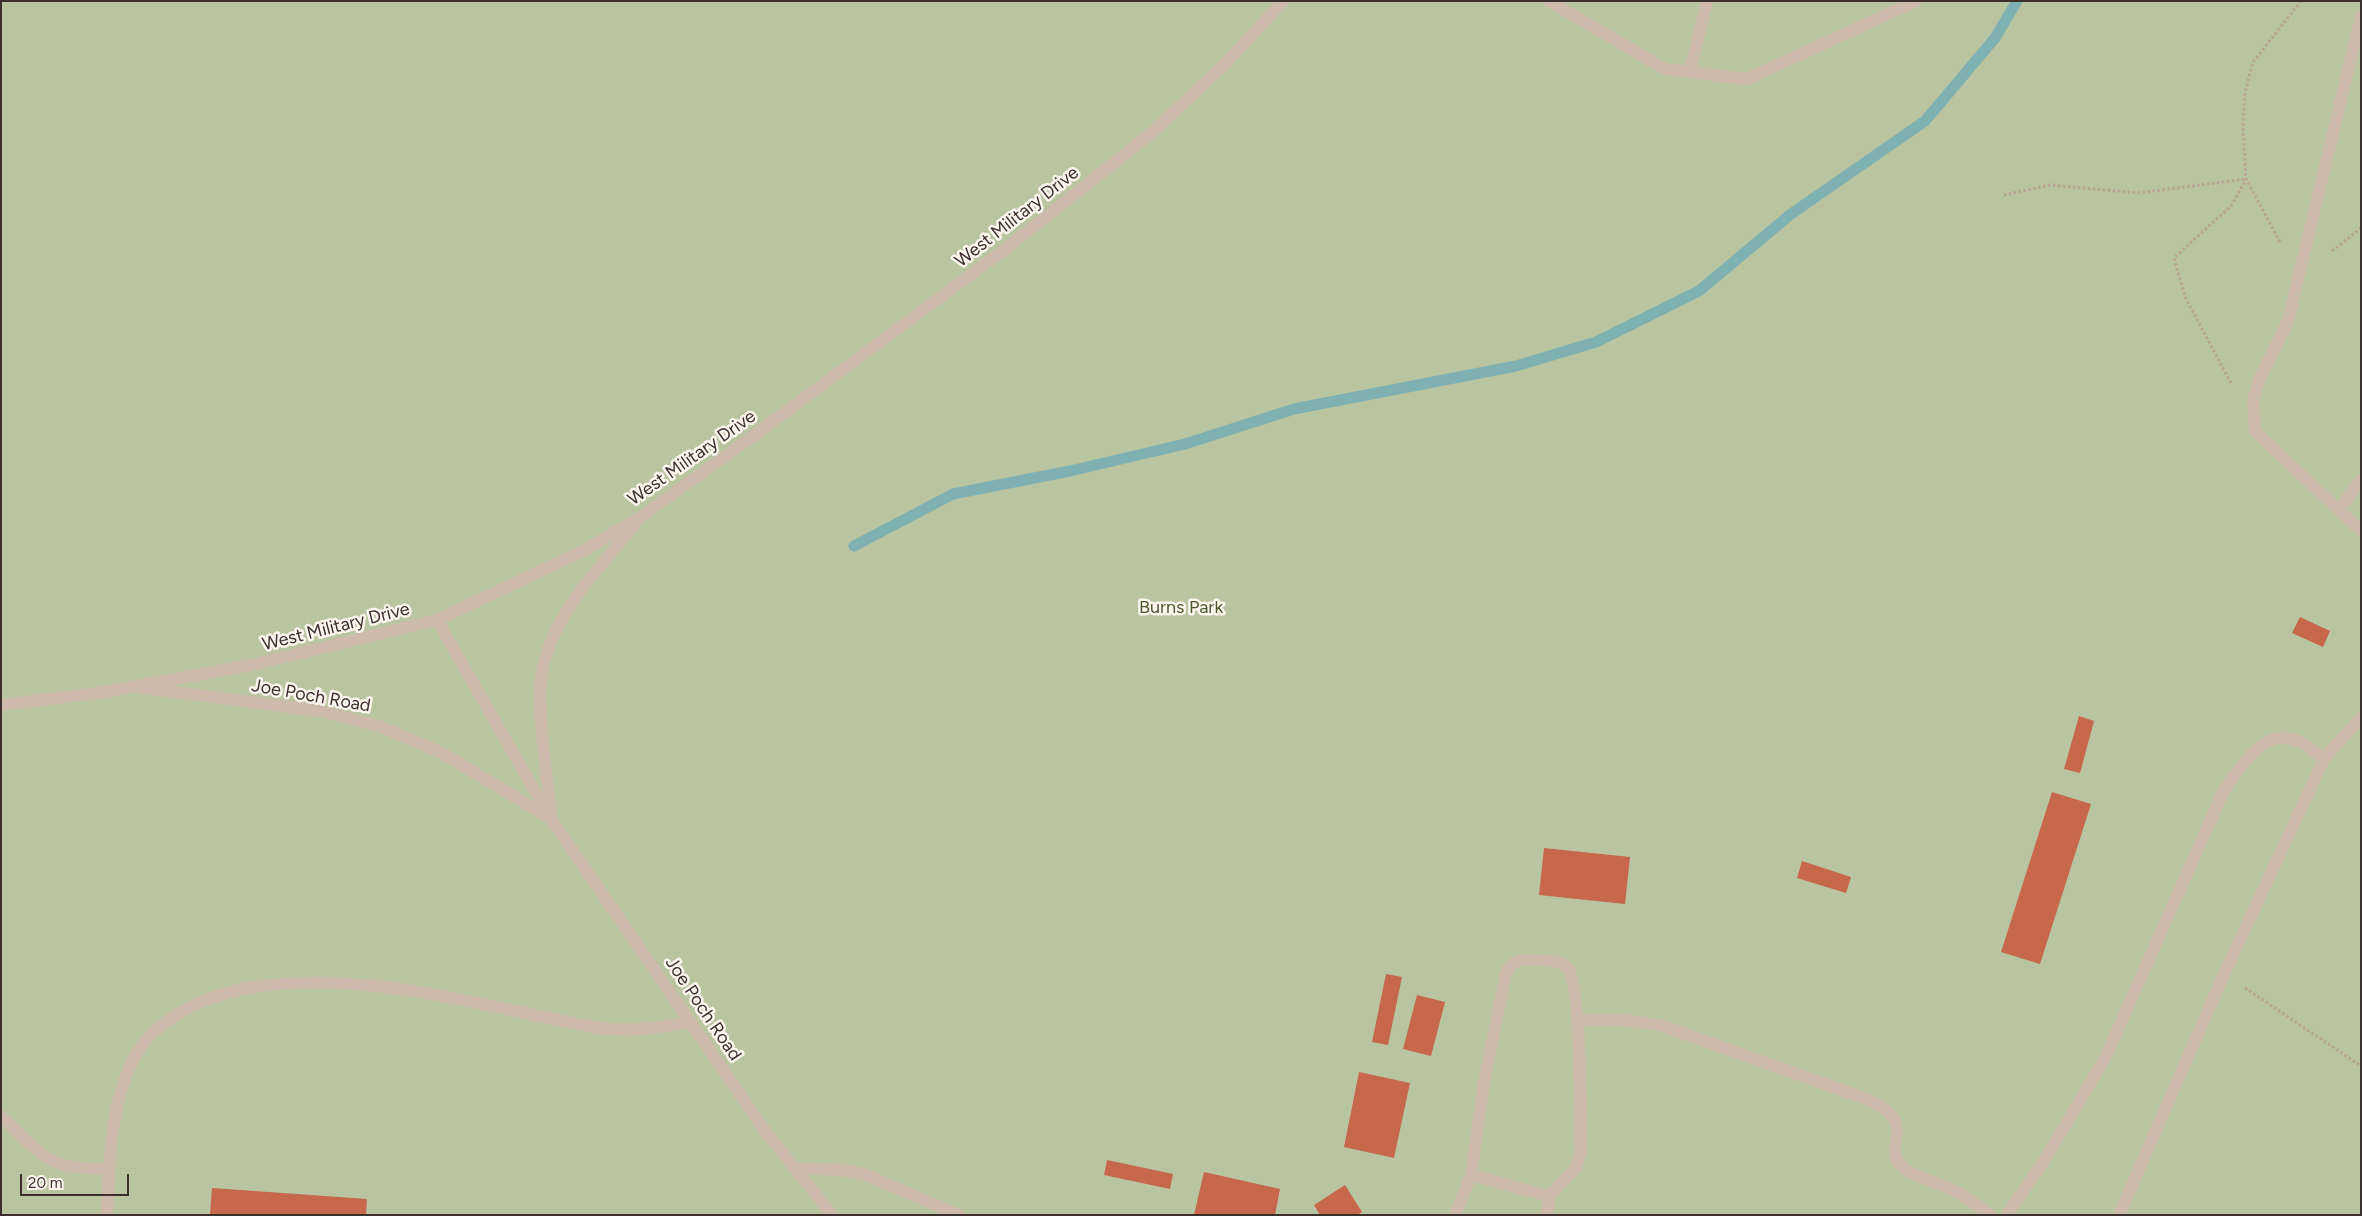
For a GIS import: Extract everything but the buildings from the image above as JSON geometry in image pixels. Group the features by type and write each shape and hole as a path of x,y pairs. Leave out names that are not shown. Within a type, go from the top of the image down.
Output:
{"street":[{"name":"West Military Drive","path":"1,704 132,686 251,665 437,620 585,550 642,516 1008,247 1142,141 1224,64 1283,1"},
{"path":"1549,1 1665,68 1747,79 1916,1"},
{"path":"1690,72 1707,1"},
{"path":"2361,16 2288,322 2259,380 2253,401 2256,431 2361,531"},
{"path":"2339,509 2361,480"},
{"name":"Joe Poch Road","path":"551,819 540,696 543,668 554,632 572,602 642,516"},
{"name":"Joe Poch Road","path":"437,620 551,819 765,1131 832,1215"},
{"name":"Joe Poch Road","path":"132,686 320,711 379,726 442,753 551,819"},
{"path":"2119,1215 2224,974 2324,759 2361,717"},
{"path":"2007,1215 2046,1156 2105,1058 2229,784 2248,758 2266,741 2282,737 2299,741 2324,759"},
{"path":"1455,1215 1471,1175 1484,1082 1500,997 1510,964 1518,960 1559,963 1566,967 1571,974 1577,1020 1581,1151 1576,1168 1549,1196 1547,1215"},
{"path":"107,1215 108,1169 122,1092 133,1059 152,1033 181,1012 217,994 257,986 338,982 411,990 600,1028 650,1030 690,1022"},
{"path":"1577,1020 1624,1020 1660,1025 1864,1098 1884,1108 1897,1125 1898,1135 1894,1154 1898,1162 1905,1169 1956,1191 1990,1215"},
{"path":"1,1116 48,1158 60,1164 108,1169"},
{"path":"795,1168 841,1170 864,1174 959,1215"},
{"path":"1471,1175 1549,1196"}],"path":[{"path":"2299,277 2246,179 2243,126 2245,93 2253,62 2300,1"},
{"path":"2004,195 2050,185 2138,193 2246,179"},
{"path":"2234,389 2185,297 2174,258 2231,206 2246,179"},
{"path":"2224,974 2361,1066"}],"green space":[{"name":"Burns Park","path":"1,1 2361,1 2361,1215 1,1215"}],"waterway":[{"path":"854,546 953,494 1070,471 1185,444 1294,409 1516,366 1596,342 1699,291 1791,214 1925,121 1995,38 2017,1"}]}
